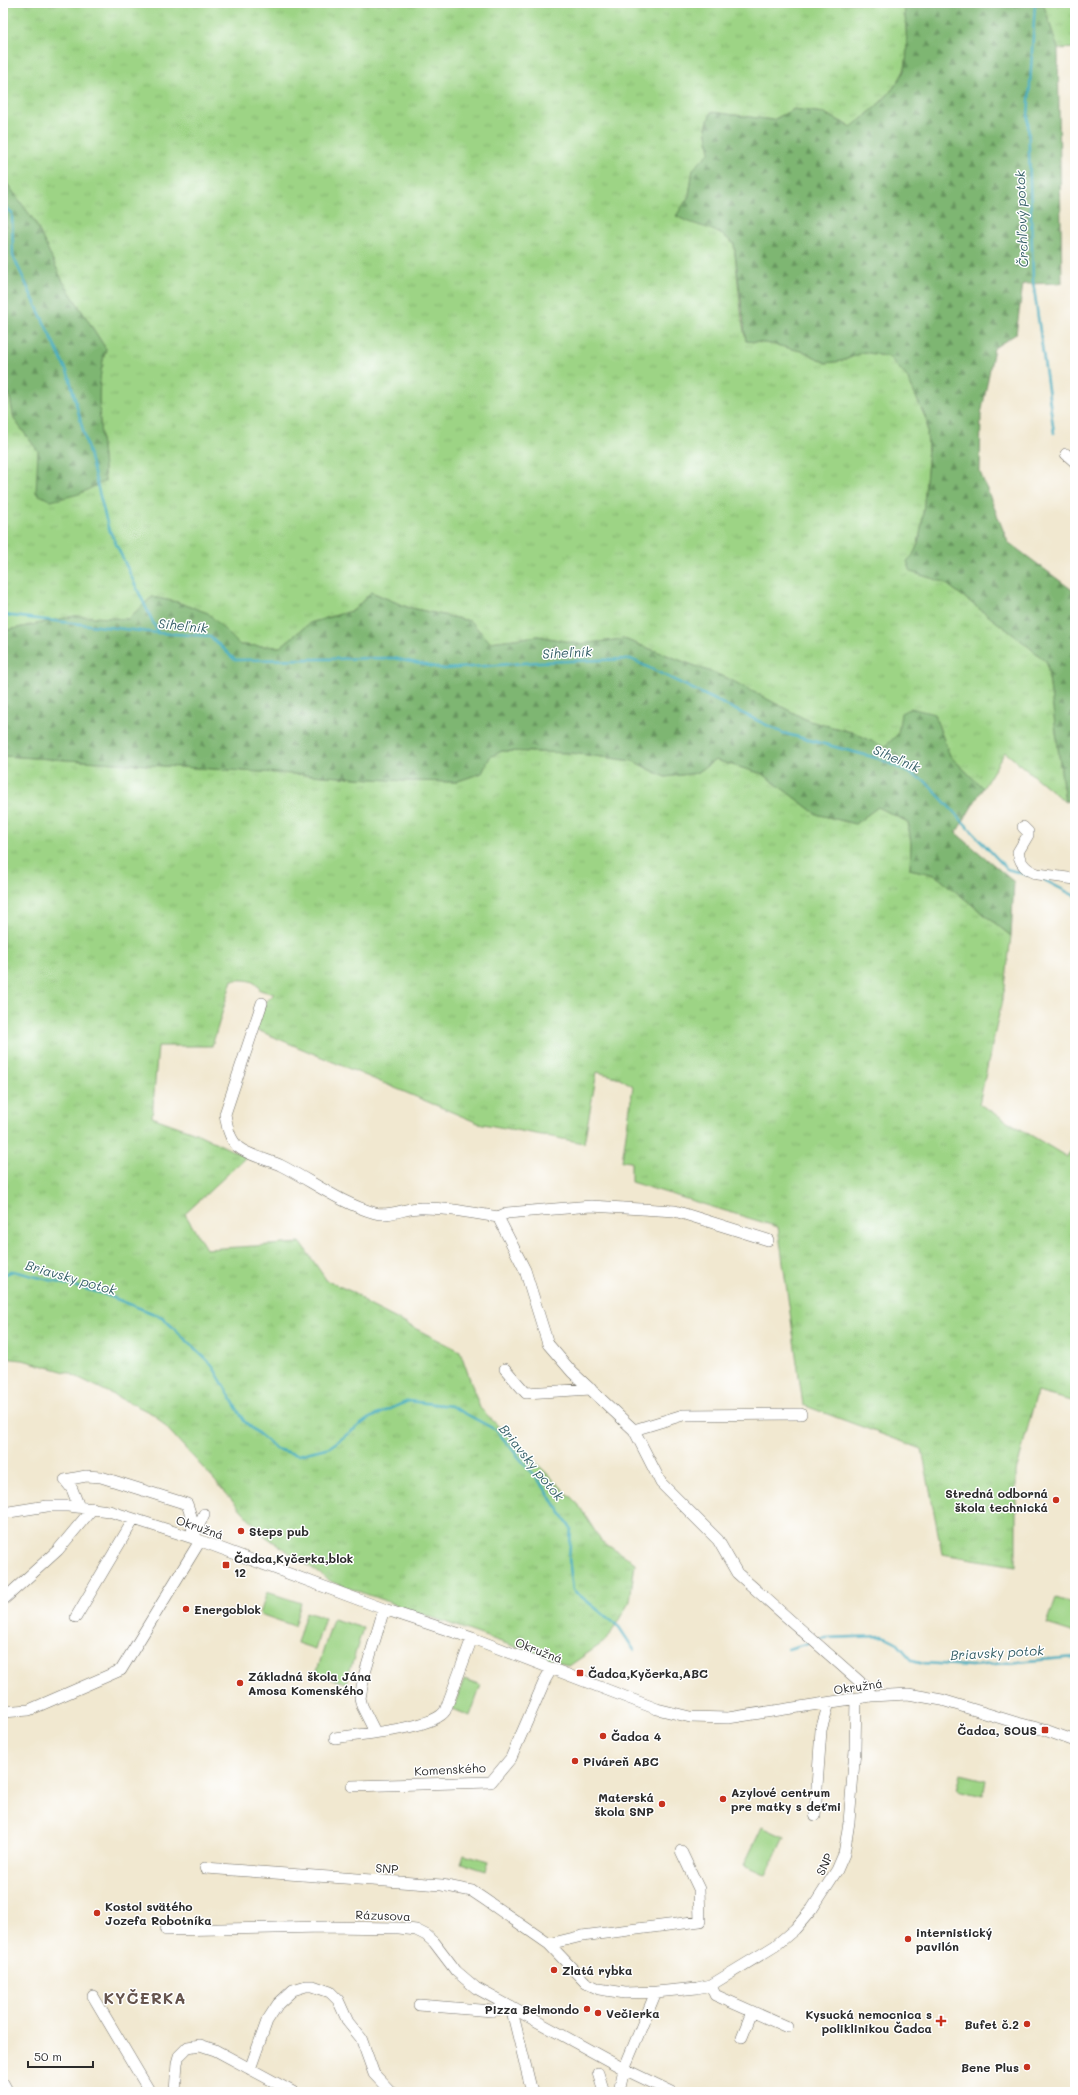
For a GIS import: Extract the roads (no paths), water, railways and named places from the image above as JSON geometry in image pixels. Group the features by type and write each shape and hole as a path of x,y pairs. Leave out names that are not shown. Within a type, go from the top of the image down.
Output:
{"street":[{"path":"1066,454 1075,462"},
{"path":"1023,827 1026,828 1028,835 1018,852 1023,866 1032,873 1075,880"},
{"path":"262,1003 225,1114 226,1126 232,1138 240,1148 280,1166 342,1200 376,1214 418,1208 437,1208 498,1217 507,1213 591,1206 653,1209 674,1211 768,1240"},
{"path":"498,1217 525,1270 548,1344 572,1372 634,1430 662,1483 718,1540 738,1573 831,1654 868,1689 871,1696"},
{"path":"505,1369 526,1393 590,1389"},
{"path":"634,1430 683,1415 801,1414"},
{"path":"80,1507 72,1489 65,1480 86,1476 101,1477 187,1504 197,1539"},
{"name":"Okružná","path":"3,1513 47,1506 80,1507 93,1508 134,1518 197,1539 384,1609 472,1638 657,1710 690,1717 728,1718 856,1698 908,1694 942,1700 1045,1730 1075,1741"},
{"path":"3,1600 58,1550 93,1508"},
{"path":"3,1712 29,1710 121,1670 197,1539 204,1514"},
{"path":"76,1617 134,1518"},
{"path":"375,1732 362,1706 360,1698 362,1682 384,1609"},
{"path":"335,1738 417,1725 433,1721 443,1715 472,1638"},
{"name":"Komenského","path":"352,1786 491,1782 511,1758 544,1680 552,1668"},
{"name":"SNP","path":"205,1868 442,1885 472,1890 550,1944 586,1984 610,1992 656,1992 697,1988 711,1984 775,1946 795,1929 812,1909 837,1870 844,1854 849,1822 855,1750 856,1698"},
{"path":"815,1815 821,1730 829,1703"},
{"path":"550,1944 582,1936 700,1921 699,1889 681,1851"},
{"name":"Rázusova","path":"166,1930 325,1927 399,1928 416,1930 426,1935 434,1942 456,1971 476,1988 624,2069 672,2092"},
{"path":"711,1984 715,1995 787,2027"},
{"path":"250,2069 259,2050 267,2021 274,2009 293,1990 306,1986 313,1986 330,1992 338,2000 348,2022 361,2038 374,2074 391,2092"},
{"path":"619,2092 624,2069 656,1992"},
{"path":"93,1996 150,2092"},
{"path":"419,2005 492,2011 510,2006 532,2092"},
{"path":"742,2037 752,2012"},
{"path":"175,2092 177,2063 179,2056 183,2051 194,2045 205,2046 293,2092"},
{"path":"598,2073 604,2092"},
{"path":"3,2083 8,2092"}],"waterway":[{"name":"Črchľový potok","path":"1035,3 1028,118 1033,281 1054,433"},
{"path":"3,205 12,213 13,256 69,376 108,527 158,633"},
{"name":"Siheľník","path":"3,615 158,633 210,636 235,660 393,658 444,669 538,662 631,659 783,733 880,759 925,781 1007,869 1028,875"},
{"name":"Siheľník","path":"1044,880 1075,896"},
{"name":"Briavsky potok","path":"3,1275 13,1271 101,1293 162,1317 212,1365 244,1421 276,1449 298,1455 330,1447 368,1419 408,1401 451,1406 496,1430 543,1486 571,1528 569,1559 573,1590 619,1627 634,1650"},
{"name":"Briavsky potok","path":"817,1640 825,1638 884,1636 896,1642 912,1660 924,1663 971,1666 1075,1657"},
{"name":"Briavsky potok","path":"788,1649 811,1642"}],"place":[{"name":"Stredná odborná škola technická","path":"1056,1500"},
{"name":"Steps pub","path":"241,1531"},
{"name":"Čadca,Kyčerka,blok 12","path":"226,1565"},
{"name":"Energoblok","path":"186,1609"},
{"name":"Čadca,Kyčerka,ABC","path":"580,1673"},
{"name":"Základná škola Jána Amosa Komenského","path":"240,1683"},
{"name":"Čadca, SOUS","path":"1045,1730"},
{"name":"Čadca 4","path":"603,1736"},
{"name":"Piváreň ABC","path":"575,1761"},
{"name":"Azylové centrum pre matky s deťmi","path":"723,1799"},
{"name":"Materská škola SNP","path":"662,1804"},
{"name":"Kostol svätého Jozefa Robotníka","path":"97,1913"},
{"name":"internistický pavilón","path":"908,1939"},
{"name":"Zlatá rybka","path":"554,1970"},
{"name":"Pizza Belmondo","path":"587,2009"},
{"name":"Večierka","path":"598,2013"},
{"name":"Kysucká nemocnica s poliklinikou Čadca","path":"941,2021"},
{"name":"Bufet č.2","path":"1027,2024"},
{"name":"Bene Plus","path":"1027,2067"}],"district":[{"name":"KYČERKA","path":"145,1997"}]}
